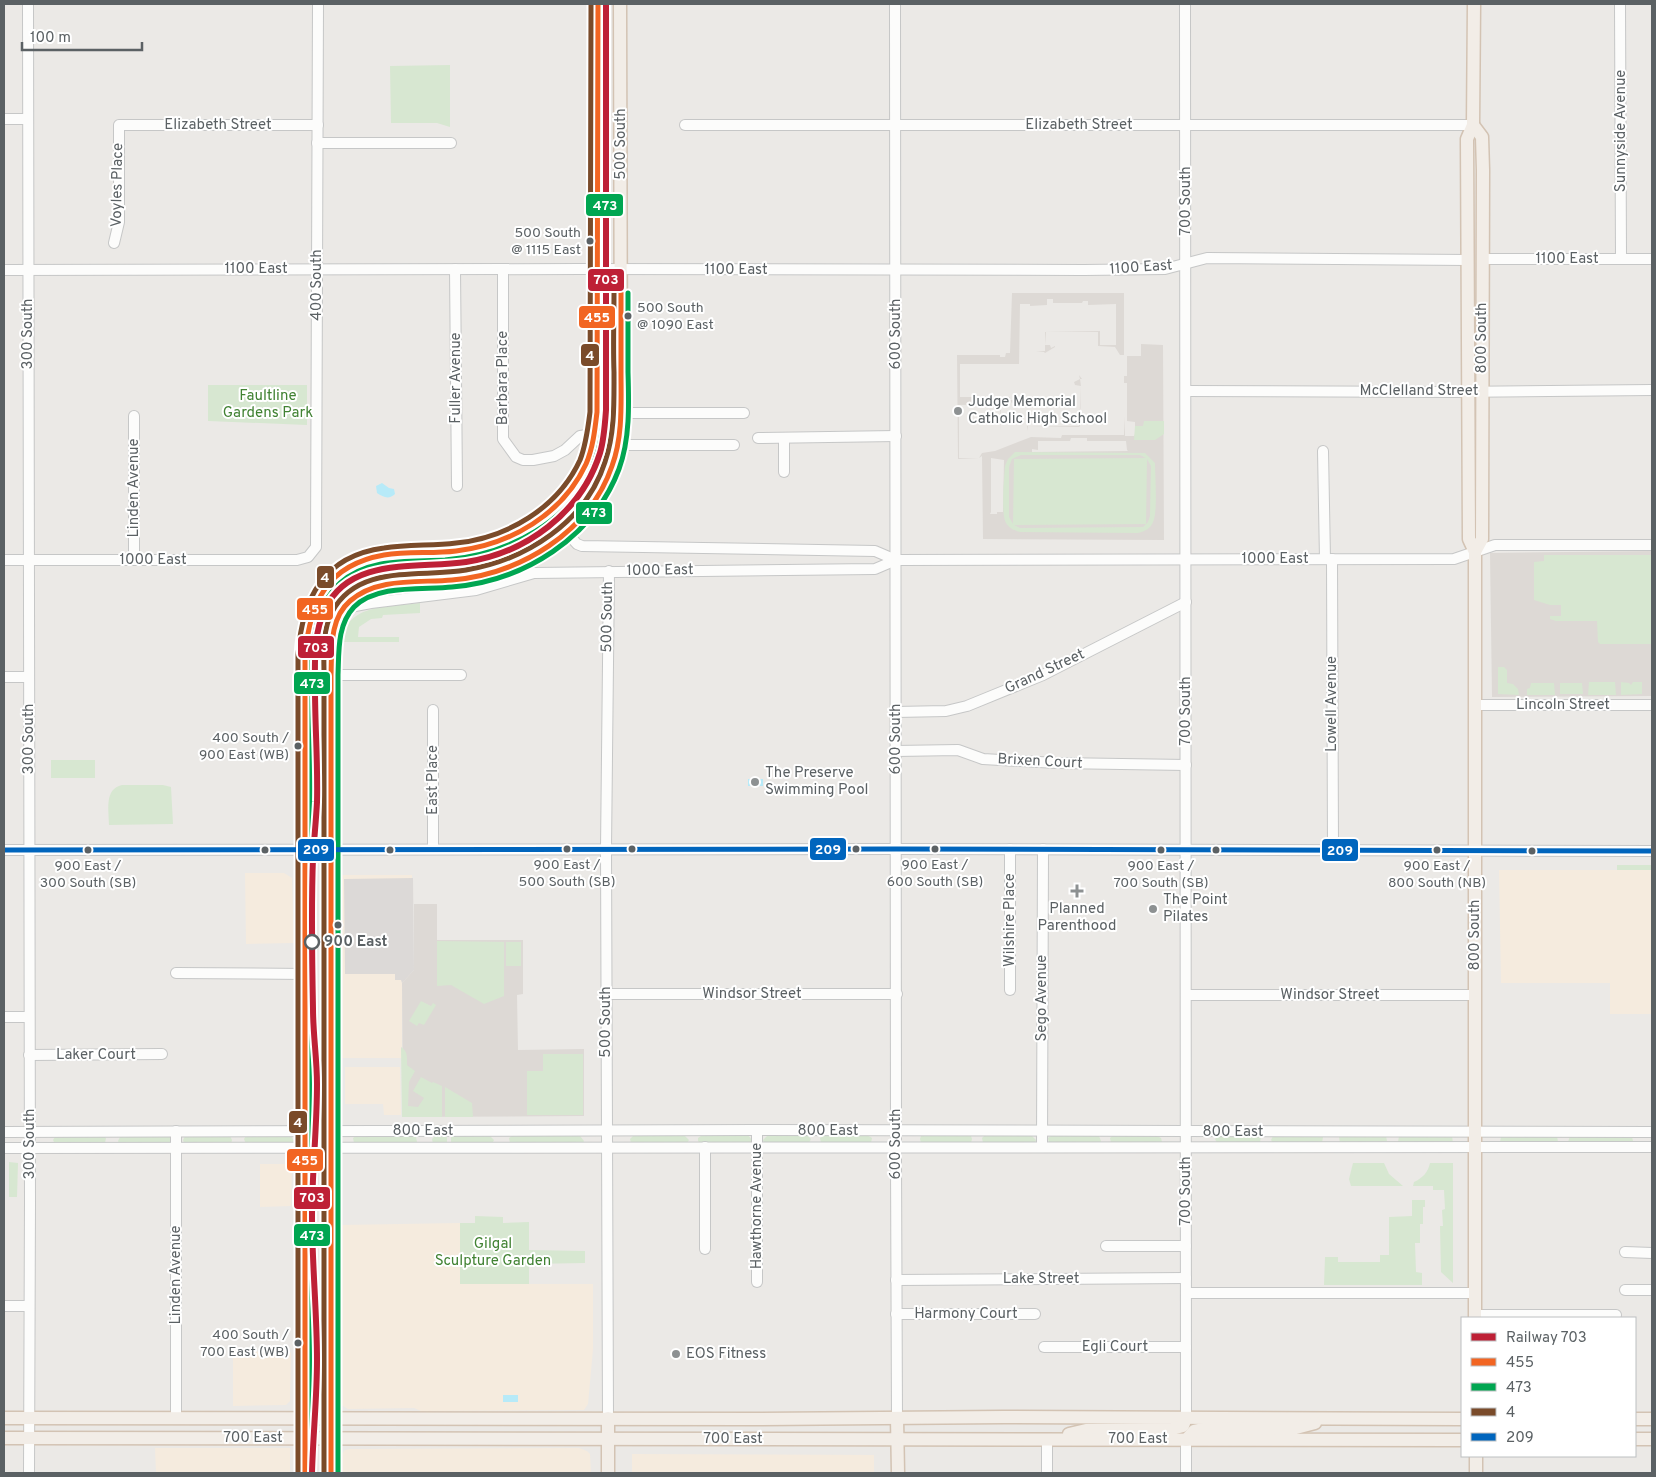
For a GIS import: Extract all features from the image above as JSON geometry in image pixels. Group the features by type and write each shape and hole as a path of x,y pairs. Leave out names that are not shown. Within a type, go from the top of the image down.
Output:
{"main road":[{"name":"500 South","path":"305,849 304,655 308,624 316,600 324,589 341,573 373,558 462,550 495,543 512,536 542,518 556,506 570,491 586,464 594,434 597,412 598,4"},
{"name":"500 South","path":"339,615 353,600 373,588 396,583 465,578 511,567 531,558 551,546 567,532 593,504 604,486 618,445 621,414 620,4"},
{"name":"800 South","path":"1474,4 1473,124 1467,139 1469,540 1475,552 1475,1317"},
{"name":"800 South","path":"1473,124 1482,137 1482,539 1475,552"},
{"path":"331,1473 331,675 334,630 339,615"},
{"path":"305,849 305,1473"},
{"name":"700 East","path":"4,1418 1461,1419"},
{"name":"500 South","path":"608,1418 608,1473"},
{"name":"600 South","path":"898,1418 898,1473"},
{"path":"1047,1438 1086,1430 1172,1429 1183,1426 1186,1418"},
{"path":"1186,1440 1194,1431 1204,1429 1296,1428 1335,1418"},
{"path":"1636,1418 1652,1419"},
{"name":"700 East","path":"4,1438 1461,1440"},
{"path":"1636,1439 1652,1439"},
{"path":"1476,1457 1476,1473"}],"street":[{"name":"300 South","path":"28,4 30,1017 28,1473"},
{"name":"400 South","path":"302,559 313,553 317,540 318,4"},
{"name":"600 South","path":"895,4 896,1314 898,1418"},
{"name":"700 South","path":"1185,4 1186,1418"},
{"name":"Sunnyside Avenue","path":"1620,4 1621,259"},
{"path":"4,119 28,119"},
{"name":"Elizabeth Street","path":"685,126 1473,124"},
{"name":"Elizabeth Street","path":"119,125 318,125"},
{"name":"Voyles Place","path":"114,243 119,222 119,125"},
{"path":"318,143 451,143"},
{"name":"1100 East","path":"4,270 1120,270 1165,269 1206,258 1468,260"},
{"name":"1100 East","path":"1482,259 1652,259"},
{"name":"Fuller Avenue","path":"456,269 457,486"},
{"name":"Barbara Place","path":"503,269 503,439 516,457 523,460 533,460 554,456 565,450 580,436 594,434"},
{"name":"McClelland Street","path":"1186,391 1652,390"},
{"path":"621,414 744,413"},
{"name":"Linden Avenue","path":"134,416 134,560"},
{"path":"758,438 896,436"},
{"path":"784,438 784,472"},
{"path":"618,445 734,445"},
{"name":"Lowell Avenue","path":"1323,451 1328,559 1333,850"},
{"name":"1000 East","path":"567,532 577,544 582,546 875,550 896,560"},
{"name":"1000 East","path":"339,615 346,609 355,606 476,590 534,573 875,569 896,560 1454,559 1496,545 1652,545"},
{"name":"1000 East","path":"4,560 302,559"},
{"name":"500 South","path":"608,571 606,849 608,1418"},
{"name":"Grand Street","path":"896,712 946,711 985,699 1043,675 1186,602"},
{"path":"331,675 461,675"},
{"path":"4,678 29,677"},
{"name":"Lincoln Street","path":"1475,706 1652,705"},
{"name":"East Place","path":"433,710 433,849"},
{"name":"Brixen Court","path":"896,751 958,750 983,759 1057,763 1186,765"},
{"name":"Wilshire Place","path":"1010,849 1010,990"},
{"name":"Sego Avenue","path":"1042,1147 1043,849"},
{"path":"4,850 1186,849 1652,851"},
{"path":"176,973 305,974"},
{"name":"Windsor Street","path":"606,994 897,994"},
{"name":"Windsor Street","path":"1186,995 1475,994"},
{"path":"4,1018 30,1017"},
{"name":"Laker Court","path":"30,1055 162,1054"},
{"name":"800 East","path":"4,1132 607,1130 1652,1132"},
{"path":"694,1130 694,1147"},
{"name":"Hawthorne Avenue","path":"756,1130 757,1282"},
{"path":"237,1148 238,1131"},
{"path":"424,1131 424,1148"},
{"path":"501,1131 501,1147"},
{"path":"815,1131 815,1147"},
{"path":"977,1131 977,1147"},
{"path":"1105,1131 1105,1147"},
{"path":"110,1132 110,1148"},
{"name":"Linden Avenue","path":"176,1132 176,1418"},
{"path":"1265,1132 1265,1146"},
{"path":"1329,1132 1329,1146"},
{"path":"1389,1132 1389,1146"},
{"path":"1562,1147 1563,1132"},
{"path":"705,1248 706,1147"},
{"name":"800 East","path":"4,1148 1652,1147"},
{"path":"1106,1246 1186,1246"},
{"path":"1625,1252 1652,1252"},
{"name":"Lake Street","path":"896,1280 1186,1278"},
{"path":"1625,1290 1652,1290"},
{"path":"1186,1293 1475,1294"},
{"path":"4,1306 29,1306"},
{"name":"Harmony Court","path":"896,1314 1035,1314"},
{"path":"1475,1317 1616,1315"},
{"name":"Egli Court","path":"1044,1347 1186,1347"},
{"path":"1047,1438 1047,1473"},
{"path":"1186,1440 1186,1473"}],"shaded area":[{"path":"1012,293 1124,293 1124,355 1120,355 1115,347 1098,346 1098,332 1046,332 1045,345 1045,332 1100,331 1100,345 1116,345 1116,304 1088,305 1088,301 1083,301 1082,303 1053,303 1053,299 1047,299 1047,305 1030,306 1030,304 1020,304 1019,364 960,364 960,397 1010,397 1010,400 1019,400 1018,403 1001,402 1000,431 1000,404 959,405 959,458 979,458 958,459 957,355 1000,355 1000,357 1005,357 1006,353 1010,353"},
{"path":"1141,344 1163,345 1164,540 983,539 982,456 979,458 982,453 995,451 1031,437 1061,438 1062,435 1124,435 1125,417 1125,436 1134,436 1135,422 1127,421 1127,383 1124,383 1124,376 1127,376 1127,356 1141,356","holes":["1071,438 1087,438 1087,441 1126,441 1128,451 1032,452 1032,449 1038,450 1038,441 1070,441","991,458 1004,460 1003,512 990,514"]},
{"name":"Judge Memorial Catholic High School","path":"1045,345 1050,345 1051,348 1055,346 1045,353 1036,351 1045,351"},
{"path":"1080,379 1081,386 1075,385 1074,382"},
{"path":"1081,386 1079,427 1028,426 1079,426"},
{"path":"1652,551 1652,696 1492,697 1490,553"},
{"path":"1499,870 1652,870 1652,1014 1610,1014 1610,983 1501,983"},
{"path":"245,873 284,873 292,878 294,943 246,944"},
{"path":"342,875 412,875 411,969 402,977 402,1058 342,1058"},
{"path":"413,878 414,970 402,983 401,980 395,980 395,974 345,974 344,879"},
{"path":"414,904 437,904 437,940 523,940 523,994 517,995 518,1050 584,1049 584,1116 403,1117 402,983 414,970"},
{"path":"345,1067 400,1067 401,1115 384,1115 383,1104 345,1104"},
{"path":"260,1164 292,1164 291,1206 260,1207"},
{"path":"460,1223 461,1284 593,1284 593,1349 588,1404 584,1410 421,1411 414,1408 348,1409 338,1403 337,1236 341,1236 341,1225"},
{"path":"288,1351 291,1353 290,1401 286,1405 233,1406 233,1352"},
{"path":"155,1448 290,1448 290,1473 156,1473"},
{"path":"579,1448 590,1454 591,1473 340,1473 340,1456 345,1450 350,1449"},
{"path":"632,1454 874,1455 874,1473 632,1473"}],"green space":[{"path":"450,65 450,127 437,123 391,123 390,66"},
{"name":"Faultline Gardens Park","path":"208,385 307,385 307,425 208,421"},
{"path":"1144,421 1164,421 1164,434 1155,440 1134,440 1135,426 1143,426"},
{"path":"1015,452 1145,453 1155,463 1155,517 1147,529 1138,533 1020,532 1014,530 1009,527 1004,518 1005,466 1008,459","holes":["1021,455 1140,455 1146,458 1014,459 1013,524 1009,517 1009,467 1012,459","1147,459 1151,466 1150,516 1146,524","1146,524 1143,527 1020,528 1014,525"]},
{"path":"1544,555 1652,555 1652,644 1600,644 1598,642 1597,621 1556,621 1550,619 1550,616 1561,616 1561,605 1550,605 1534,600 1534,562 1544,561"},
{"path":"420,603 420,613 383,615 382,618 371,619 359,627 358,637 399,637 399,642 342,642 345,629 351,620 360,614 371,609"},
{"path":"1498,667 1504,667 1507,670 1507,683 1513,684 1518,689 1519,695 1498,694"},
{"path":"1589,682 1615,682 1616,695 1588,695"},
{"path":"1621,682 1631,685 1633,682 1642,682 1642,694 1621,695"},
{"path":"1531,683 1554,683 1555,695 1527,695 1527,689 1530,688"},
{"path":"1560,683 1582,683 1583,694 1560,694"},
{"path":"51,760 95,760 95,778 51,778"},
{"path":"122,785 163,785 171,787 173,824 109,825 108,807 110,795 116,787"},
{"path":"1617,865 1652,865 1652,870 1617,870"},
{"path":"437,941 504,942 504,996 484,1004 451,985 437,986"},
{"path":"506,942 521,942 521,966 506,966"},
{"path":"421,1001 431,1006 433,1003 436,1005 424,1025 419,1023 417,1026 409,1021"},
{"path":"401,1047 406,1053 407,1065 415,1071 409,1082 408,1106 418,1107 424,1098 413,1091 421,1077 442,1086 442,1117 402,1117"},
{"path":"543,1054 583,1054 583,1115 527,1115 527,1071 543,1071"},
{"path":"445,1087 472,1103 473,1117 445,1117"},
{"path":"748,1135 752,1140 750,1143 700,1143 698,1141 698,1138 701,1136"},
{"path":"807,1135 811,1139 809,1143 764,1143 763,1140 767,1136"},
{"path":"867,1135 872,1138 871,1143 821,1143 820,1138 824,1136"},
{"path":"1219,1135 1261,1137 1260,1142 1217,1143 1215,1139"},
{"path":"103,1136 106,1138 105,1143 55,1144 53,1140 55,1137"},
{"path":"169,1136 172,1138 170,1144 119,1143 118,1141 120,1137"},
{"path":"185,1136 230,1136 232,1140 231,1144 184,1143"},
{"path":"246,1136 291,1136 294,1141 292,1143 246,1144 244,1139"},
{"path":"356,1136 412,1136 416,1137 417,1142 415,1144 354,1143 353,1138"},
{"path":"435,1136 447,1136 447,1144 433,1144 432,1139"},
{"path":"451,1136 490,1136 494,1140 492,1144 451,1144"},
{"path":"512,1136 580,1136 584,1141 582,1144 510,1143 509,1138"},
{"path":"633,1136 685,1136 689,1140 687,1143 631,1143 630,1139"},
{"path":"921,1136 971,1136 972,1139 971,1143 921,1143"},
{"path":"984,1136 1032,1136 1036,1140 1035,1143 983,1143 982,1138"},
{"path":"1051,1136 1099,1136 1101,1141 1099,1144 1049,1143 1048,1138"},
{"path":"1112,1136 1157,1136 1161,1138 1162,1142 1111,1143 1110,1138"},
{"path":"1273,1136 1323,1137 1322,1143 1274,1144 1271,1140"},
{"path":"1386,1136 1387,1141 1340,1143 1339,1137"},
{"path":"1399,1136 1452,1136 1453,1143 1398,1142"},
{"path":"1557,1136 1558,1142 1500,1142 1501,1137"},
{"path":"1570,1136 1632,1137 1633,1141 1632,1143 1568,1142"},
{"path":"9,1162 18,1163 17,1197 9,1197"},
{"path":"1353,1163 1384,1163 1389,1174 1403,1186 1351,1186 1349,1179"},
{"path":"1430,1163 1453,1163 1453,1283 1441,1272 1440,1226 1443,1226 1442,1210 1445,1209 1444,1190 1433,1190 1433,1186 1413,1186 1414,1182 1425,1174"},
{"path":"1412,1200 1425,1200 1423,1224 1420,1224 1420,1243 1415,1243 1416,1272 1422,1273 1422,1285 1324,1285 1325,1257 1338,1257 1338,1262 1380,1262 1380,1255 1389,1255 1389,1217 1412,1216"},
{"name":"Gilgal Sculpture Garden","path":"475,1216 503,1217 503,1223 529,1222 529,1250 585,1251 585,1263 529,1264 529,1284 460,1284 460,1223 475,1223"}],"water":[{"path":"382,483 394,489 395,494 386,497 377,493 376,486"},
{"name":"The Preserve Swimming Pool","path":"748,779 763,779 763,786 748,786"},
{"path":"503,1395 518,1395 518,1402 503,1402"}],"rail line":[{"name":"703","path":"312,1473 317,1374 312,1216 317,1084 313,1018 312,915 313,858 317,809 315,658 318,629 325,609 336,592 351,580 387,568 466,562 510,550 548,527 565,511 591,475 600,453 606,410 606,4"}],"transit line":[{"name":"4","path":"298,1473 298,655 300,635 311,599 331,571 345,560 384,548 447,544 494,535 529,518 545,506 559,493 580,460 590,412 591,4"},
{"name":"455","path":"305,1473 305,655 307,636 311,618 325,589 335,577 348,567 364,560 384,555 447,552 476,548 515,534 533,524 564,498 586,464 592,445 597,412 598,4"},
{"name":"473","path":"312,1473 312,655 315,635 319,616 327,599 333,590 351,575 377,565 404,561 445,560 468,557 514,543 555,518 585,482 599,448 604,412 605,4"},
{"name":"4","path":"324,1473 324,643 327,627 332,612 343,596 358,586 374,579 392,576 466,570 510,557 551,535 584,503 596,483 605,462 611,440 614,406 614,293"},
{"name":"455","path":"331,1473 331,675 335,626 343,608 361,593 385,585 452,580 502,569 526,559 549,546 569,530 587,511 601,490 612,466 620,431 621,293"},
{"name":"473","path":"338,1473 338,675 342,630 348,614 354,607 375,595 387,591 452,587 479,583 505,576 530,565 553,552 574,535 592,516 607,494 619,469 627,434 628,293"},
{"name":"209","path":"4,850 896,849 1652,851"}],"place":[{"name":"500 South @ 1115 East","path":"590,241"},
{"name":"500 South @ 1090 East","path":"628,316"},
{"name":"Judge Memorial Catholic High School","path":"958,411"},
{"name":"400 South / 900 East (WB)","path":"298,746"},
{"name":"The Preserve Swimming Pool","path":"755,782"},
{"name":"900 East / 500 South (SB)","path":"567,849"},
{"name":"900 East / 600 South (SB)","path":"935,849"},
{"name":"900 East / 300 South (SB)","path":"88,850"},
{"name":"900 East / 700 South (SB)","path":"1161,850"},
{"name":"900 East / 800 South (NB)","path":"1437,850"},
{"name":"Planned Parenthood","path":"1077,891"},
{"name":"The Point Pilates","path":"1153,909"},
{"name":"900 East","path":"312,942"},
{"name":"400 South / 700 East (WB)","path":"298,1343"},
{"name":"EOS Fitness","path":"676,1354"}]}
